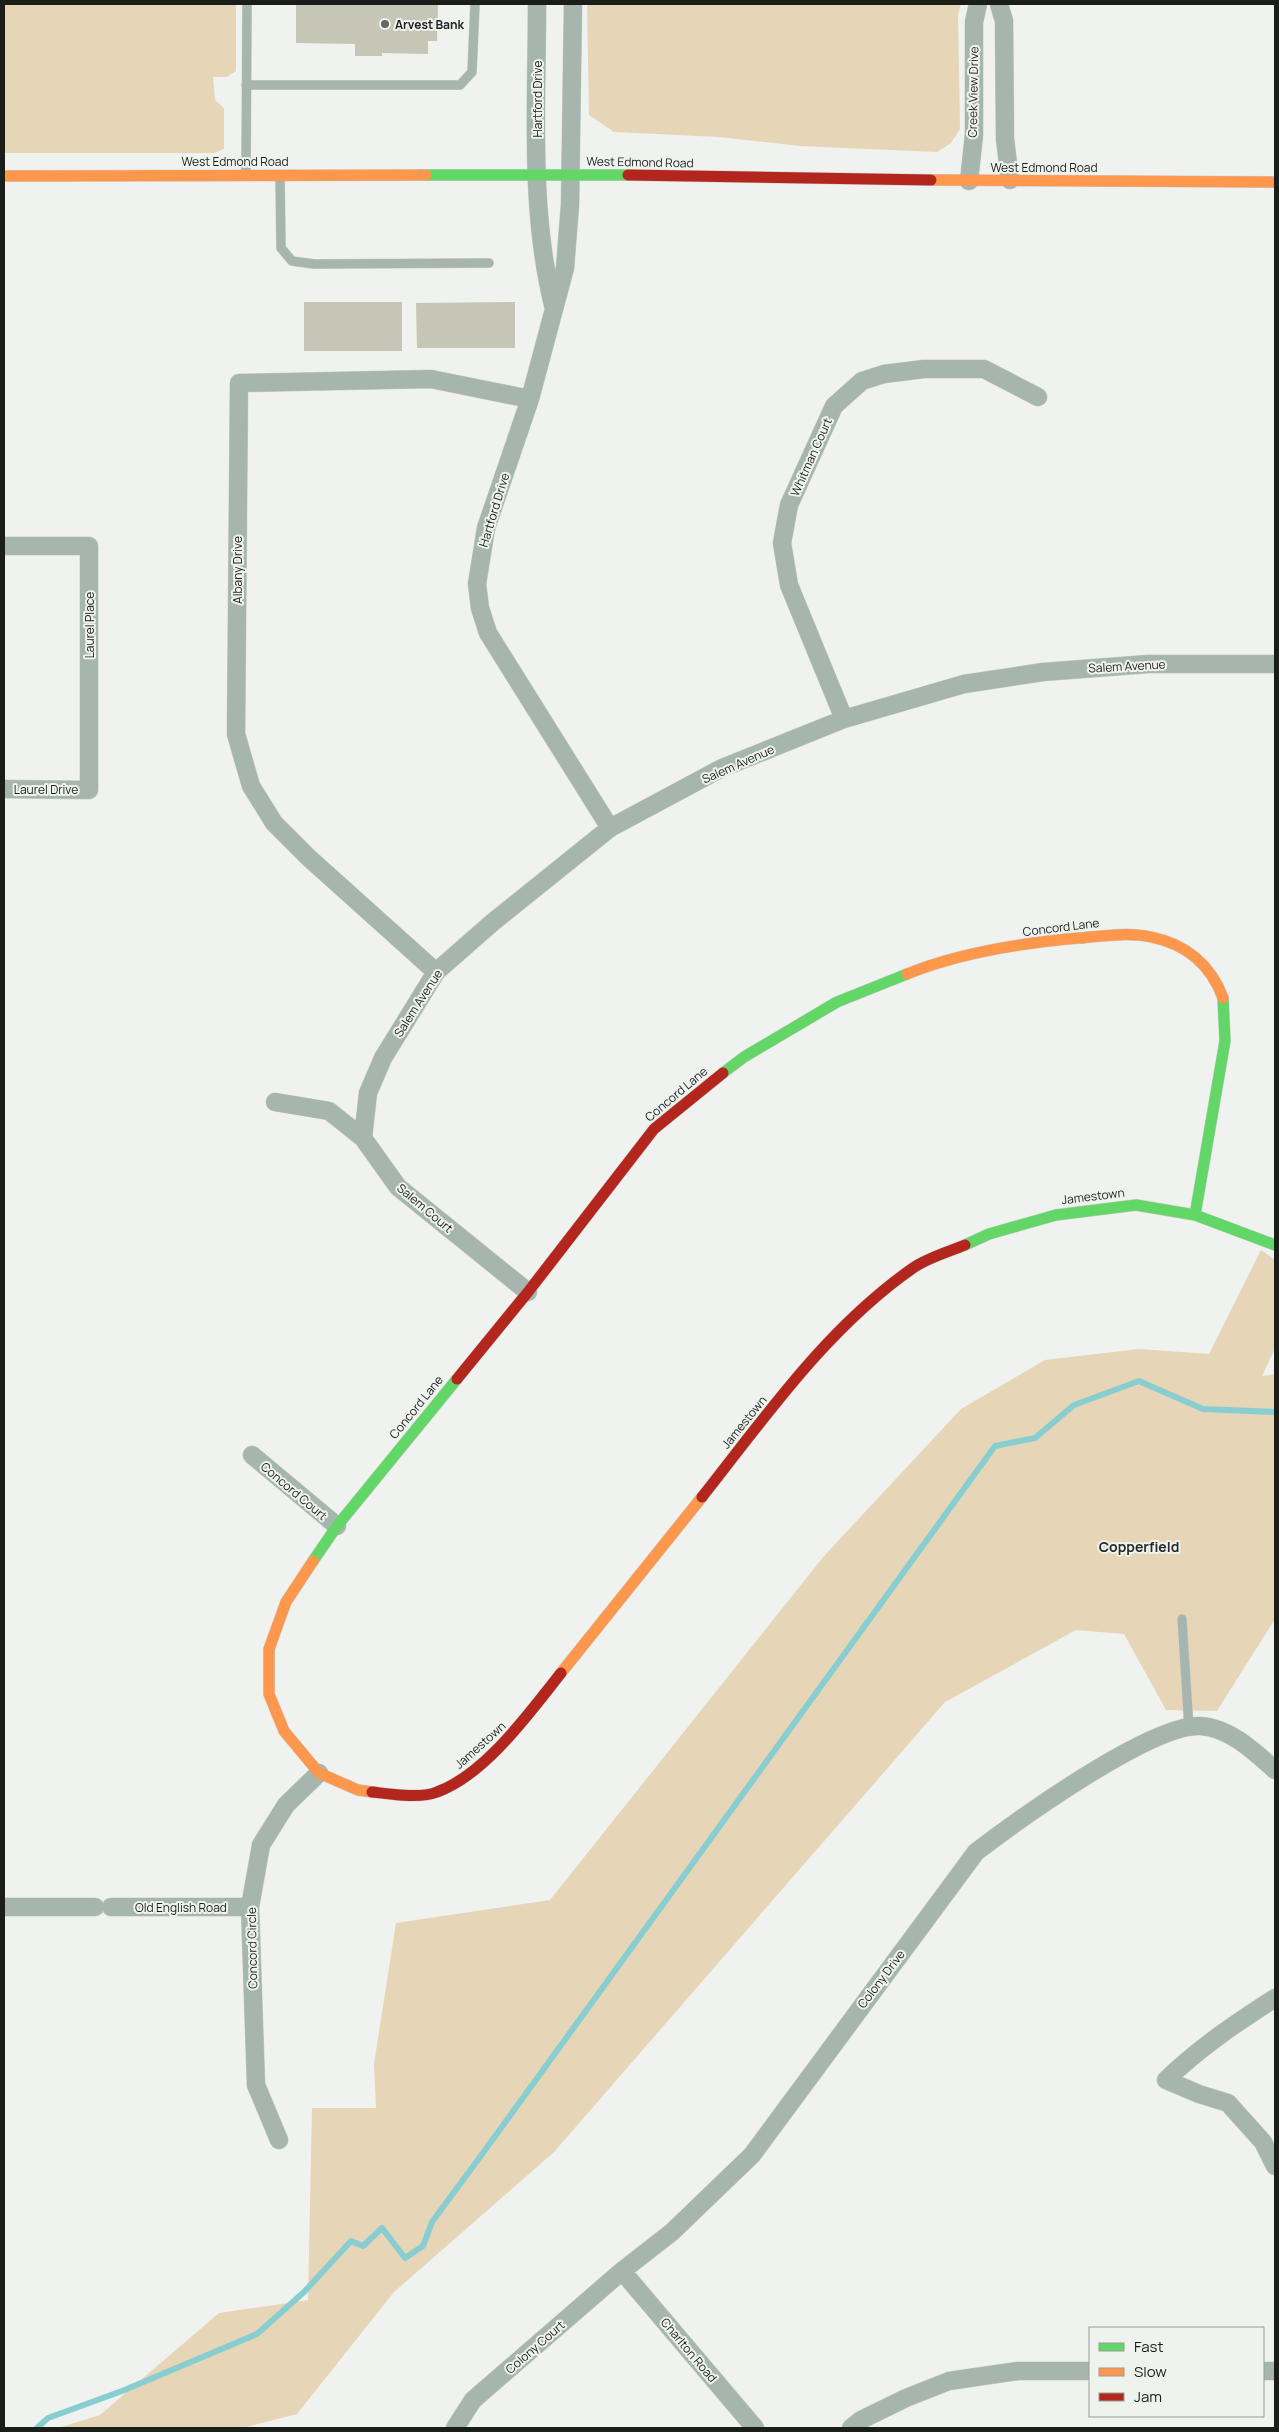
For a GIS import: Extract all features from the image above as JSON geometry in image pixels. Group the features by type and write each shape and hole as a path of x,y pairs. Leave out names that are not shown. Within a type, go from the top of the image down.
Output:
{"street":[{"name":"Hartford Drive","path":"537,4 537,205 544,270 555,312"},
{"name":"Hartford Drive","path":"573,4 571,174 565,268 555,312 530,399 486,528 477,584 480,608 488,634 610,828"},
{"name":"Creek View Drive","path":"969,181 974,134 974,22 978,4"},
{"path":"999,4 1004,22 1004,139 1010,180"},
{"name":"West Edmond Road","path":"4,176 571,174 969,181 1275,182"},
{"name":"Whitman Court","path":"844,719 790,585 782,543 790,506 834,406 862,381 884,374 924,369 984,369 1038,397"},
{"name":"Albany Drive","path":"436,972 308,858 274,823 251,786 236,734 239,383 431,379 530,399"},
{"name":"Laurel Place","path":"4,546 89,546 89,790"},
{"name":"Salem Avenue","path":"363,1138 368,1093 383,1058 436,972 493,922 610,828 722,768 844,719 964,684 1043,672 1148,664 1275,664"},
{"name":"Laurel Drive","path":"4,789 89,790"},
{"name":"Concord Lane","path":"319,1773 284,1731 269,1694 269,1649 286,1602 337,1526 528,1292 654,1129 744,1057 837,1002 927,965 1036,942 1108,935 1150,937 1180,947 1205,964 1223,996 1225,1041 1196,1215"},
{"name":"Salem Court","path":"275,1102 328,1111 363,1138 398,1188 528,1292"},
{"name":"Jamestown","path":"319,1773 358,1790 398,1795 436,1793 461,1780 508,1740 812,1358 857,1314 914,1267 988,1234 1056,1215 1136,1205 1196,1215 1275,1245"},
{"name":"Concord Court","path":"252,1455 337,1526"},
{"path":"1182,1729 1200,1726 1218,1730 1248,1746 1275,1770"},
{"name":"Colony Drive","path":"622,2271 672,2232 752,2155 976,1852 1021,1818 1133,1748 1182,1729"},
{"name":"Concord Circle","path":"279,2140 256,2085 250,1907 261,1845 286,1805 319,1773"},
{"name":"Old English Road","path":"4,1907 250,1907"},
{"path":"1275,1998 1228,2028 1193,2054 1166,2080 1199,2094 1228,2103 1262,2142 1275,2166"},
{"name":"Colony Court","path":"455,2428 473,2400 622,2271"},
{"name":"Charlton Road","path":"622,2271 755,2428"},
{"path":"851,2428 876,2413 949,2380 1018,2371 1089,2371"}],"lane":[{"path":"246,175 247,4"},
{"path":"246,85 460,86 472,72 476,4"},
{"path":"280,175 281,248 292,261 314,264 489,263"},
{"path":"1182,1619 1182,1729"}],"shaded area":[{"path":"4,4 236,4 236,71 227,77 213,77 215,100 224,108 224,149 214,153 4,153"},
{"path":"587,4 961,4 958,14 960,129 951,143 937,152 800,146 719,137 614,132 589,115"},
{"path":"1261,1250 1275,1260 1275,1348 1262,1376 1275,1374 1275,1619 1217,1711 1166,1710 1124,1634 1076,1630 945,1702 554,2152 394,2292 297,2414 242,2428 58,2428 100,2415 219,2313 308,2300 312,2108 376,2108 374,2064 396,1923 550,1900 824,1556 961,1409 1045,1360 1139,1349 1209,1354"}],"building":[{"path":"296,4 438,5 437,41 428,41 428,54 382,53 382,56 355,56 355,44 296,43"},
{"path":"304,302 402,302 402,351 304,351"},
{"path":"515,302 515,348 417,348 416,303"}],"waterway":[{"path":"37,2428 48,2418 122,2391 257,2334 304,2292 351,2241 363,2246 382,2228 405,2258 423,2246 432,2222 995,1446 1035,1438 1074,1405 1139,1381 1203,1409 1275,1412"}],"traffic: fast":[{"path":"426,175 628,175"},
{"path":"723,1073 744,1057 837,1002 907,974"},
{"path":"1195,1215 1225,1041 1223,998"},
{"path":"965,1245 989,1234 1056,1215 1136,1205 1195,1215 1275,1245"},
{"path":"313,1561 337,1526 457,1379"}],"traffic: slow":[{"path":"4,176 426,175"},
{"path":"931,180 1275,182"},
{"path":"907,974 970,954 1013,946 1097,936 1133,935 1164,940 1186,951 1196,958 1212,976 1223,998"},
{"path":"561,1673 702,1497"},
{"path":"313,1561 286,1602 269,1649 269,1694 284,1731 319,1773 358,1790 372,1792"}],"traffic: jam":[{"path":"628,175 931,180"},
{"path":"457,1379 528,1292 654,1129 723,1073"},
{"path":"702,1497 799,1375 825,1345 853,1318 882,1292 919,1264 965,1245"},
{"path":"372,1792 422,1795 437,1792 455,1784 472,1772 505,1741 561,1673"}],"place":[{"name":"Arvest Bank","path":"385,24"}],"district":[{"name":"Copperfield","path":"1139,1546"}]}
